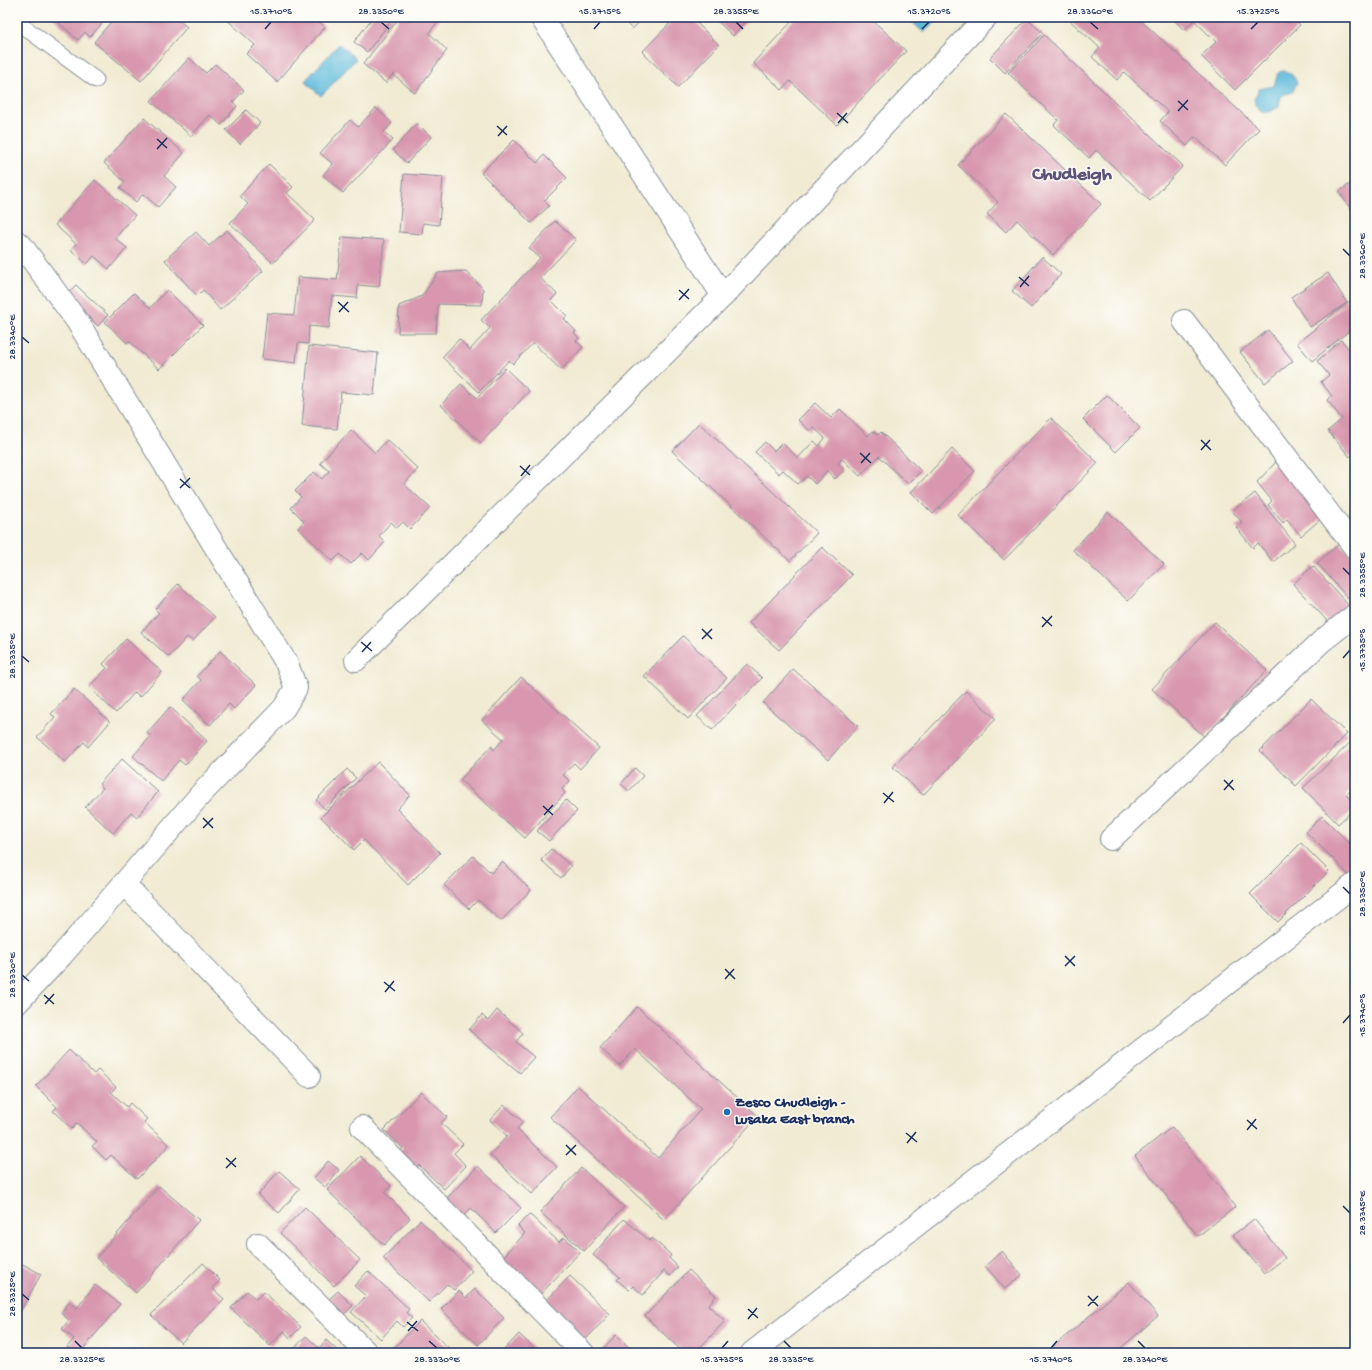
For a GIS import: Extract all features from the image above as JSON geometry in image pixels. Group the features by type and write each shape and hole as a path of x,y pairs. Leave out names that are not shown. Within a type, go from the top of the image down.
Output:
{"street":[{"path":"541,17 723,296"},
{"path":"356,660 723,296 986,17"},
{"path":"17,242 22,246 81,327 286,664 296,688 284,708 201,794 62,955 17,1003"},
{"path":"1184,321 1355,548"},
{"path":"1111,839 1322,642 1355,615"},
{"path":"124,884 309,1076"},
{"path":"752,1353 1355,884"},
{"path":"362,1127 583,1353"},
{"path":"258,1244 367,1353"}],"lane":[{"path":"17,22 96,80"}],"water":[{"path":"939,17 924,33 908,18"},
{"path":"339,44 356,59 321,96 305,81"},
{"path":"1282,71 1291,74 1297,82 1293,91 1281,97 1279,106 1275,109 1268,112 1261,111 1254,99 1259,89 1274,86 1278,73"}],"building":[{"path":"52,17 108,17 90,37 85,32 78,40"},
{"path":"115,17 175,17 187,27 141,81 94,42"},
{"path":"224,17 314,17 325,27 277,82 246,54 255,45"},
{"path":"373,17 394,17 367,52 354,42"},
{"path":"400,17 441,17 429,33 447,50 415,93 393,74 386,83 363,64"},
{"path":"620,17 645,17 632,29"},
{"path":"676,17 691,17 719,45 678,87 642,52"},
{"path":"713,17 750,17 733,36"},
{"path":"796,17 869,17 906,51 837,125 790,81 782,90 753,63"},
{"path":"1066,17 1137,17 1259,129 1225,165 1195,137 1187,146 1160,121 1168,112 1124,72 1117,80 1092,57 1100,48"},
{"path":"1171,17 1292,17 1300,25 1235,90 1201,56 1216,42 1194,20 1184,30"},
{"path":"1027,19 1043,33 1005,73 990,58"},
{"path":"1044,35 1183,166 1150,201 1096,150 1089,158 1054,125 1058,120 1008,73"},
{"path":"189,58 206,73 215,64 244,90 233,102 237,106 221,125 210,115 191,136 151,101"},
{"path":"376,108 392,123 384,132 393,140 343,193 323,175 333,164 320,153 350,120 358,127"},
{"path":"246,110 260,123 240,144 226,130"},
{"path":"1006,114 1101,204 1053,255 1017,220 1006,232 987,214 998,202 958,165"},
{"path":"144,118 184,153 164,176 176,187 158,207 143,194 136,202 120,188 125,182 104,163"},
{"path":"417,123 431,137 407,163 393,150"},
{"path":"514,140 537,163 544,155 567,178 544,201 549,206 531,223 481,173"},
{"path":"269,164 293,187 287,193 315,220 273,263 230,223 248,204 240,196"},
{"path":"404,174 443,177 439,225 423,223 422,234 399,232"},
{"path":"95,180 135,215 115,238 127,248 109,269 94,256 87,264 71,250 76,244 55,225"},
{"path":"1355,180 1355,215 1339,192"},
{"path":"555,221 576,240 540,278 557,294 551,300 567,316 564,319 576,331 574,333 579,338 576,341 583,347 561,370 533,343 513,364 509,360 479,392 442,357 459,339 470,350 490,328 481,320 540,258 529,248"},
{"path":"227,230 263,271 220,310 203,290 197,296 165,260 196,232 209,246"},
{"path":"342,237 384,240 379,287 358,285 357,298 332,296 329,328 309,326 308,344 298,343 296,363 262,359 267,313 294,315 298,277 337,280"},
{"path":"1042,257 1061,274 1031,308 1012,291"},
{"path":"466,271 483,289 482,305 438,304 436,333 398,333 399,306 422,296 438,273"},
{"path":"1328,273 1347,303 1310,327 1291,297"},
{"path":"76,285 108,315 98,326 66,295"},
{"path":"167,290 203,325 159,369 129,341 127,343 105,322 134,293 150,308"},
{"path":"1355,297 1355,326 1312,361 1297,343"},
{"path":"1268,330 1293,361 1265,383 1240,352"},
{"path":"1341,340 1355,356 1355,452 1350,457 1328,431 1342,419 1327,400 1332,396 1321,382 1329,375 1317,361"},
{"path":"309,346 378,353 374,395 341,392 337,429 302,426"},
{"path":"505,368 529,391 481,443 441,405 461,384 477,398"},
{"path":"1107,395 1140,428 1116,452 1083,419"},
{"path":"815,403 831,418 840,409 868,436 873,431 878,435 881,432 921,471 908,484 879,456 860,476 842,459 838,463 844,470 835,479 827,471 815,484 807,476 798,484 783,470 779,474 755,452 765,442 774,451 782,443 798,458 814,441 819,446 825,438 813,427 810,431 798,420"},
{"path":"1051,418 1098,463 1004,560 958,515"},
{"path":"699,423 817,533 790,561 672,451"},
{"path":"351,430 375,453 387,440 418,469 404,484 430,508 410,529 403,522 397,528 391,522 379,536 385,542 369,560 362,553 351,564 340,554 333,561 298,528 304,521 291,508 301,497 295,491 314,472 322,479 329,471 320,463"},
{"path":"952,449 975,471 933,514 911,492"},
{"path":"1276,462 1323,517 1301,536 1287,519 1283,523 1268,505 1272,501 1257,482"},
{"path":"1255,493 1295,544 1273,562 1258,543 1253,548 1236,527 1242,522 1232,511"},
{"path":"1108,512 1164,564 1128,601 1073,550"},
{"path":"1340,543 1355,560 1355,602 1353,604 1317,563"},
{"path":"822,547 852,575 779,650 749,623"},
{"path":"1313,566 1350,607 1330,624 1293,584"},
{"path":"178,584 215,617 193,641 187,637 169,657 141,632 159,613 155,609"},
{"path":"1215,622 1267,670 1205,737 1152,689"},
{"path":"683,636 727,678 688,719 644,676"},
{"path":"126,639 162,672 140,697 135,692 116,713 89,687 107,668 103,664"},
{"path":"220,651 256,685 234,709 229,704 210,725 183,700 201,680 197,676"},
{"path":"747,664 762,678 712,730 697,716"},
{"path":"793,669 858,726 828,760 763,703"},
{"path":"521,677 599,748 580,769 574,763 563,775 570,781 562,789 565,793 525,838 460,780 491,746 494,750 503,739 482,720"},
{"path":"74,689 110,722 88,747 84,742 65,762 37,737 55,717 51,714"},
{"path":"966,691 996,719 923,795 893,767"},
{"path":"1311,699 1347,734 1296,786 1260,751"},
{"path":"170,707 207,741 185,765 179,760 161,781 133,756 151,736 147,733"},
{"path":"1355,738 1355,787 1346,795 1355,804 1355,808 1338,824 1303,788"},
{"path":"122,759 158,792 137,817 131,812 113,833 85,807 103,788 99,784"},
{"path":"378,762 410,795 397,809 440,853 408,885 364,840 354,850 321,817"},
{"path":"635,768 643,776 629,791 621,784"},
{"path":"347,769 356,778 325,809 316,800"},
{"path":"566,800 577,811 549,841 537,831"},
{"path":"1322,816 1355,849 1355,873 1351,877 1306,832"},
{"path":"1301,843 1329,871 1278,922 1250,894"},
{"path":"551,849 571,866 561,878 541,860"},
{"path":"473,856 491,873 502,862 531,890 501,921 478,900 469,909 444,885"},
{"name":"Zesco Chudleigh - Lusaka East branch","path":"637,1007 758,1116 664,1220 550,1117 578,1086 658,1158 701,1109 635,1049 620,1066 600,1048"},
{"path":"497,1010 523,1033 516,1042 534,1057 520,1073 469,1030 482,1015 488,1021"},
{"path":"69,1050 94,1074 98,1070 116,1087 111,1092 127,1107 130,1103 147,1119 144,1122 169,1145 137,1179 111,1155 106,1160 92,1146 97,1142 77,1123 72,1129 53,1111 57,1107 36,1086"},
{"path":"421,1092 447,1117 441,1123 463,1144 454,1153 466,1166 444,1189 419,1165 411,1172 395,1157 403,1148 384,1130"},
{"path":"504,1105 523,1122 517,1129 557,1167 532,1194 490,1155 507,1136 490,1120"},
{"path":"1172,1127 1235,1207 1198,1236 1135,1156"},
{"path":"360,1156 391,1186 385,1193 410,1218 384,1245 327,1190"},
{"path":"328,1161 339,1170 325,1187 314,1178"},
{"path":"478,1166 521,1208 496,1233 471,1208 463,1216 446,1199"},
{"path":"581,1168 624,1207 584,1251 540,1212"},
{"path":"279,1171 300,1189 279,1213 258,1195"},
{"path":"159,1186 199,1220 136,1293 96,1258"},
{"path":"305,1207 360,1260 334,1286 280,1233"},
{"path":"529,1214 559,1242 564,1237 580,1252 537,1298 498,1263 525,1233 518,1226"},
{"path":"624,1219 650,1241 652,1238 671,1255 669,1258 678,1267 670,1276 664,1271 643,1295 633,1286 629,1290 617,1280 620,1277 593,1255"},
{"path":"1254,1219 1285,1258 1264,1274 1233,1235"},
{"path":"420,1220 472,1271 454,1290 447,1284 429,1302 383,1258"},
{"path":"1002,1251 1022,1275 1005,1289 985,1266"},
{"path":"17,1261 41,1274 17,1318"},
{"path":"203,1263 220,1280 212,1288 224,1299 181,1343 151,1315"},
{"path":"689,1270 716,1296 708,1305 725,1321 695,1353 684,1353 645,1316"},
{"path":"368,1271 409,1309 406,1313 412,1318 403,1327 397,1321 381,1339 351,1312 366,1296 354,1286"},
{"path":"570,1276 610,1314 585,1340 545,1302"},
{"path":"1129,1282 1158,1316 1115,1353 1057,1353 1053,1347"},
{"path":"95,1285 120,1304 80,1353 74,1353 67,1347 74,1339 62,1329 69,1320 61,1313 69,1302 77,1308"},
{"path":"475,1289 504,1318 478,1345 441,1309 459,1291 466,1298"},
{"path":"247,1291 256,1299 264,1292 301,1327 290,1338 284,1331 270,1346 231,1308"},
{"path":"338,1291 353,1306 342,1316 327,1301"},
{"path":"420,1321 454,1353 389,1353"},
{"path":"519,1334 536,1350 533,1353 501,1353"},
{"path":"616,1335 635,1353 599,1353"},
{"path":"306,1336 319,1348 326,1340 340,1353 290,1353"}],"place":[{"name":"Zesco Chudleigh - Lusaka East branch","path":"727,1112"}],"district":[{"name":"Chudleigh","path":"1072,175"}]}
